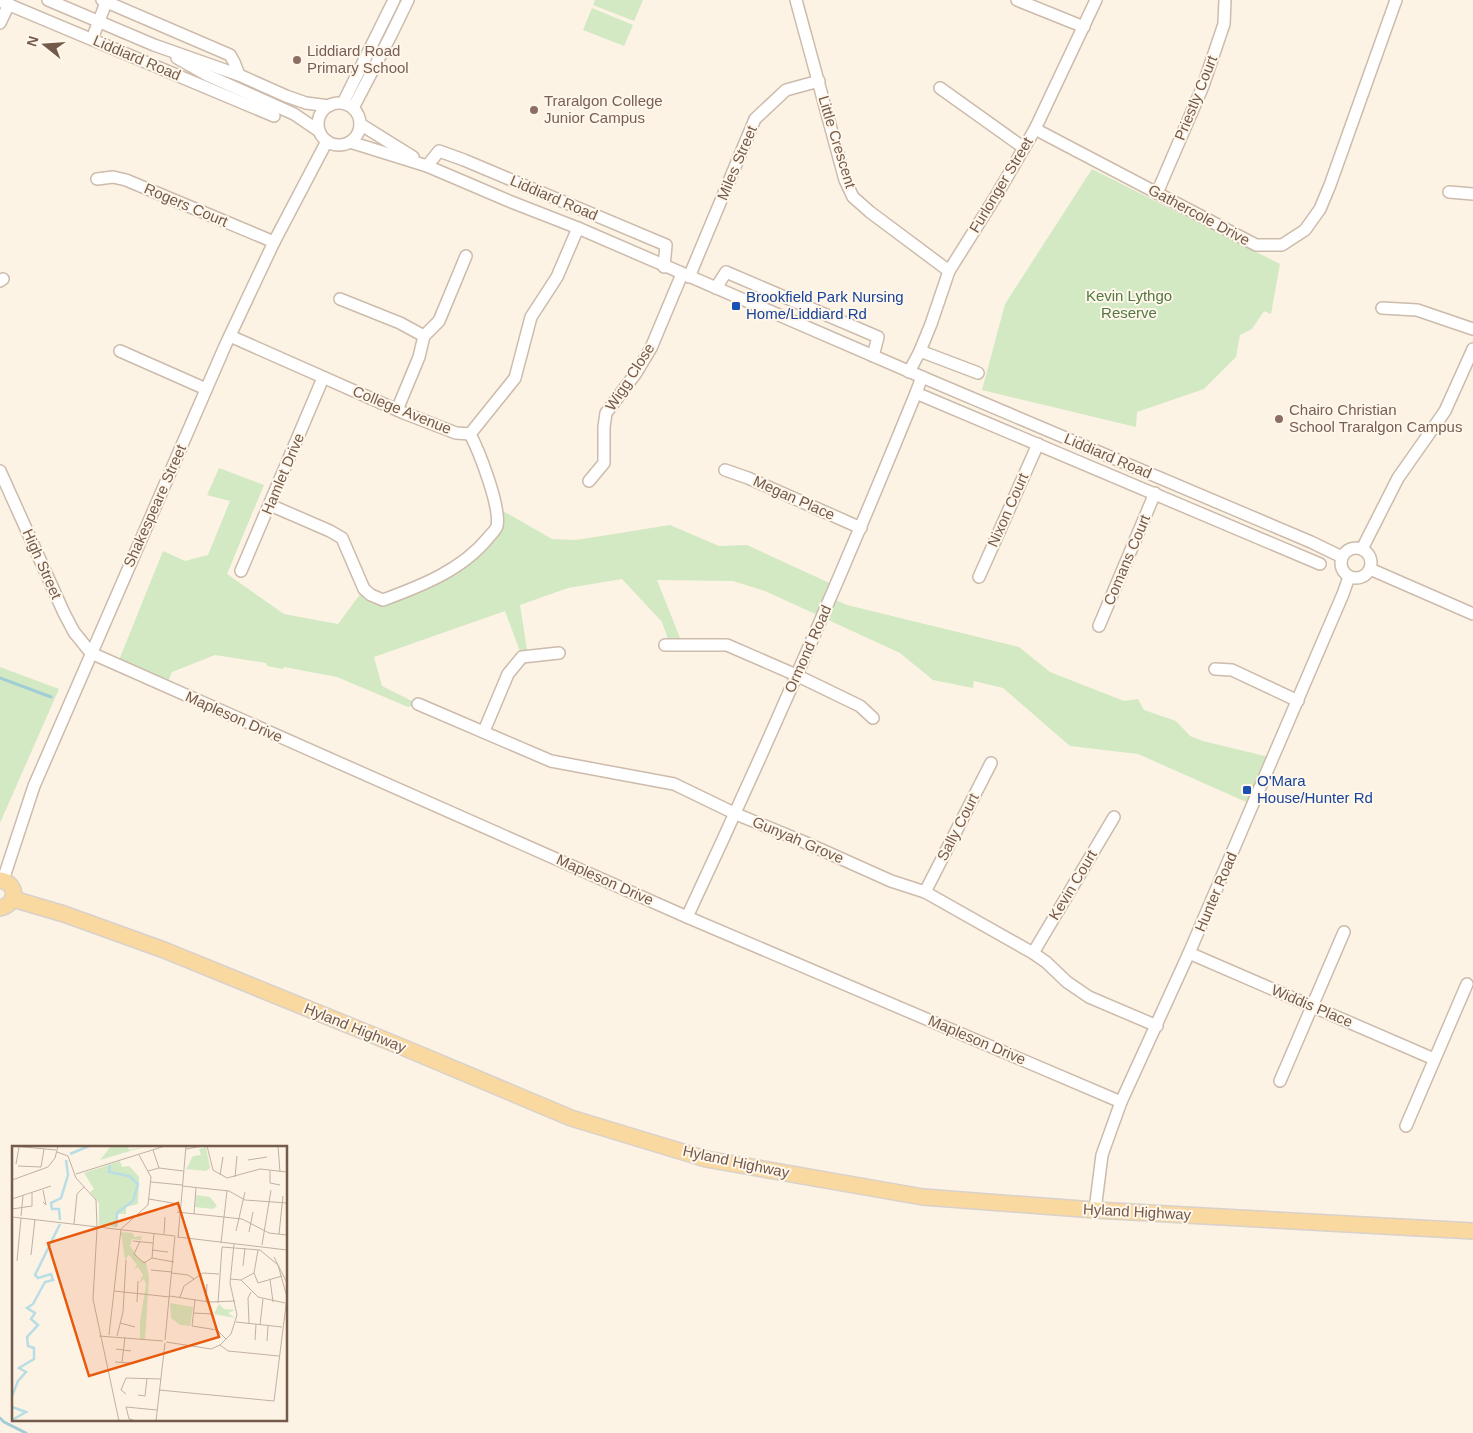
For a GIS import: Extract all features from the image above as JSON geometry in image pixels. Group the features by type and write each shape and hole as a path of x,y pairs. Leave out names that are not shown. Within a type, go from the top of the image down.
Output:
{"main road":[{"path":"0,908 6,906 13,898 13,888 10,884 1,880"},
{"name":"Hyland Highway","path":"13,898 164,950 570,1118 706,1159 923,1196 1096,1210 1473,1231"}],"street":[{"name":"Liddiard Road","path":"48,0 154,44 239,75 292,98 306,103 329,106"},
{"path":"348,105 394,0"},
{"path":"348,105 391,35 408,0"},
{"name":"Little Crescent","path":"796,0 845,180 853,197 870,212 949,271"},
{"path":"1017,0 1084,27"},
{"name":"Furlonger Street","path":"909,372 920,351 949,271 1035,129 1096,0"},
{"name":"Priestly Court","path":"1157,193 1203,86 1224,24 1225,0"},
{"name":"Gathercole Drive","path":"1035,129 1256,245 1282,245 1305,230 1320,209 1396,0"},
{"path":"92,39 105,1 230,55 239,75"},
{"name":"Liddiard Road","path":"5,3 274,116"},
{"path":"0,23 5,3"},
{"name":"Liddiard Road","path":"154,44 206,75 294,114 319,131"},
{"name":"Miles Street","path":"685,275 755,119 786,90 819,81"},
{"path":"940,88 1024,148"},
{"path":"336,103 348,105 359,117 358,132 350,142 336,144 327,141 319,131 320,116 329,106 336,103"},
{"name":"Liddiard Road","path":"360,124 427,166"},
{"name":"Shakespeare Street","path":"1,880 34,786 206,389 274,242 327,141"},
{"name":"Liddiard Road","path":"350,142 427,166 578,228 664,267 1311,542 1342,557"},
{"name":"Liddiard Road","path":"427,166 440,151 666,245 664,267"},
{"name":"Rogers Court","path":"97,179 113,177 126,180 274,242"},
{"path":"1448,192 1473,194"},
{"name":"College Avenue","path":"230,336 397,410 456,433 470,434 515,378 531,317 557,277 578,228"},
{"path":"397,410 419,357 424,336 439,321 466,256"},
{"path":"716,288 726,272 869,333 878,337 874,356"},
{"name":"Wigg Close","path":"590,481 604,463 606,414 636,373 651,348 685,275"},
{"path":"340,299 400,323 424,336"},
{"path":"1382,308 1417,310 1473,329"},
{"path":"1362,549 1398,478 1445,411 1473,349"},
{"path":"120,351 206,389"},
{"path":"920,351 978,373"},
{"name":"Ormond Road","path":"687,917 736,814 862,528 922,377"},
{"name":"Hamlet Drive","path":"241,571 324,378"},
{"name":"Liddiard Road","path":"916,393 1320,564"},
{"path":"270,505 342,538 364,589 371,595 384,600 411,590 458,566 497,527 496,512 487,475 470,434"},
{"name":"Nixon Court","path":"979,577 1038,444"},
{"name":"Megan Place","path":"725,470 748,478 862,528"},
{"name":"High Street","path":"0,471 64,613 74,632 91,653"},
{"name":"Comans Court","path":"1099,626 1155,493"},
{"path":"1362,549 1369,555 1370,569 1363,576 1349,577 1343,570 1342,557 1348,550 1362,549"},
{"path":"1370,569 1473,614"},
{"name":"Hunter Road","path":"1096,1210 1102,1155 1121,1102 1190,954 1349,577"},
{"path":"665,645 727,645 860,706 874,718"},
{"name":"Mapleson Drive","path":"91,653 687,917 1121,1102"},
{"path":"484,731 508,674 522,657 559,653"},
{"path":"1215,669 1232,670 1298,701"},
{"name":"Gunyah Grove","path":"418,704 551,760 674,784 736,814 891,881 926,892 1033,953 1046,962 1067,982 1090,997 1156,1026"},
{"name":"Sally Court","path":"926,892 991,763"},
{"name":"Kevin Court","path":"1033,953 1114,817"},
{"path":"1280,1081 1344,932"},
{"name":"Widdis Place","path":"1190,954 1434,1059"},
{"path":"1406,1126 1467,984"}],"green space":[{"path":"595,0 643,0 634,21 593,5"},
{"path":"592,8 633,25 624,46 583,30"},
{"name":"Kevin Lythgo Reserve","path":"1092,169 1280,264 1271,314 1264,311 1252,329 1240,335 1236,357 1204,389 1137,412 1136,427 982,390 1005,304"},
{"path":"219,468 264,485 227,574 284,614 338,624 364,589 376,598 447,572 494,525 496,507 552,539 576,540 670,525 719,546 747,545 836,586 831,598 847,605 1019,647 1050,672 1124,701 1138,699 1144,710 1176,721 1190,736 1203,741 1273,758 1253,805 1138,754 1070,746 1003,688 974,681 973,688 933,680 900,653 765,591 733,581 657,580 682,643 670,645 662,622 622,579 568,588 520,605 528,656 522,657 505,611 374,657 382,686 418,704 408,707 337,677 284,667 283,669 267,666 266,663 215,655 172,672 166,686 117,665 163,551 185,561 208,555 230,501 207,495"},
{"path":"0,667 59,689 0,823"}],"waterway":[{"path":"0,678 51,697"},
{"path":"0,1418 26,1433"}],"place":[{"name":"Liddiard Road Primary School","path":"297,60"},
{"name":"Traralgon College Junior Campus","path":"534,110"},
{"name":"Brookfield Park Nursing Home/Liddiard Rd","path":"736,306"},
{"name":"Chairo Christian School Traralgon Campus","path":"1279,419"},
{"name":"O'Mara House/Hunter Rd","path":"1247,790"}]}
